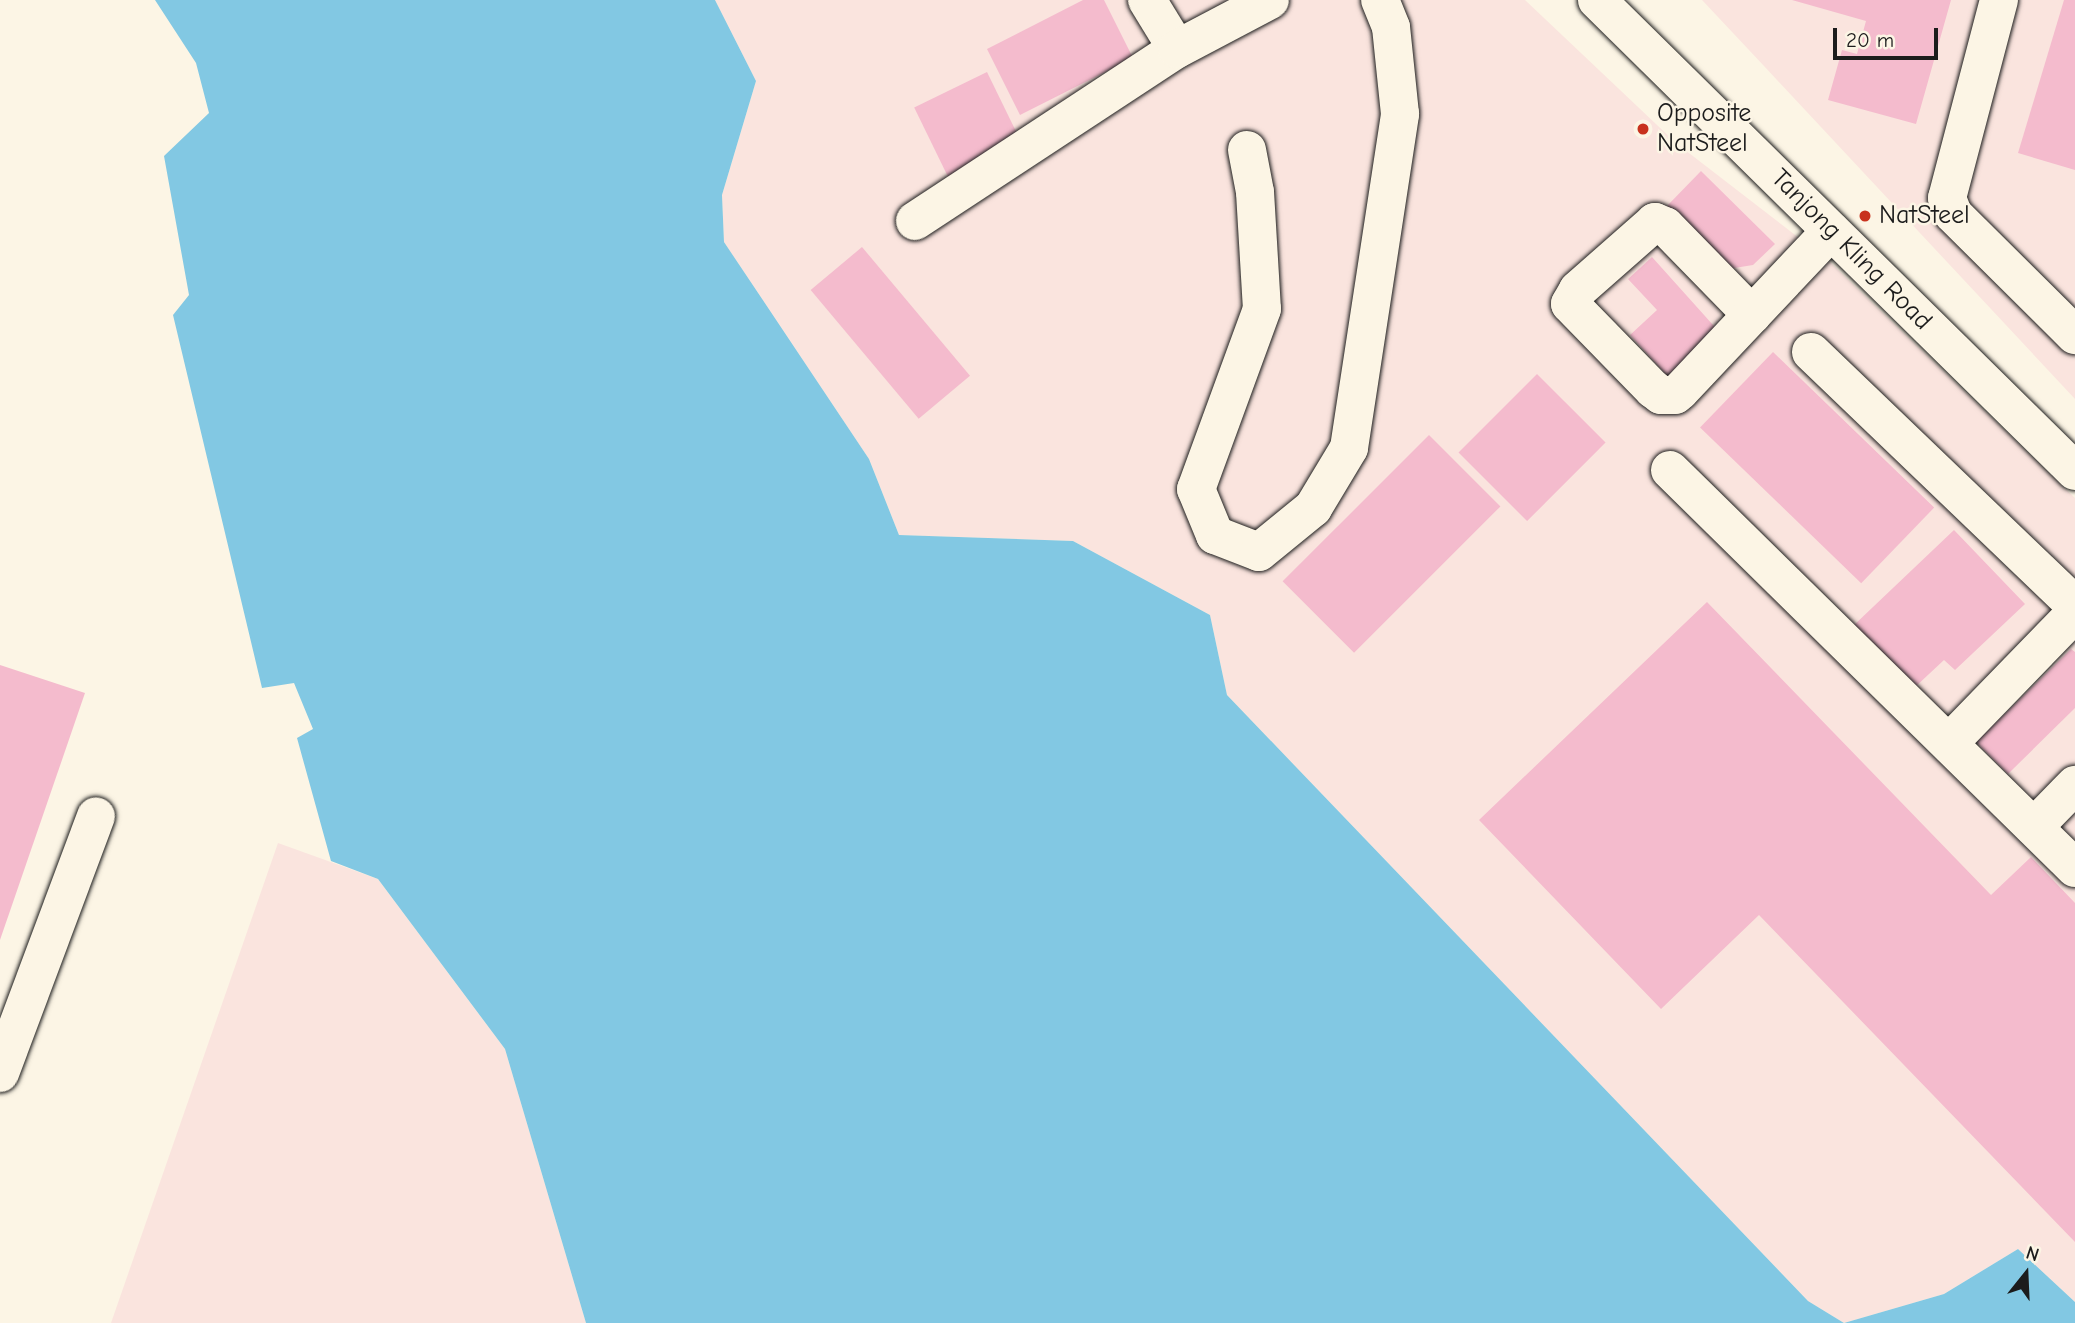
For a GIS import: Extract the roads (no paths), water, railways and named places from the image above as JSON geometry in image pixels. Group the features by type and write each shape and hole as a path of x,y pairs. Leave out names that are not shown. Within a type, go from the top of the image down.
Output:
{"lane":[{"path":"1147,0 1177,49"},
{"path":"915,221 1177,49 1270,0"},
{"path":"1247,150 1255,192 1262,309 1196,489 1215,535 1259,552 1313,508 1349,448 1400,114 1391,27 1380,0"},
{"path":"1999,0 1947,198 1952,214 2075,335"},
{"name":"Tanjong Kling Road","path":"1613,5 1831,231 2075,471"},
{"path":"1752,315 1665,226 1656,222 1578,290 1570,304 1653,388 1670,396 1752,315 1831,231"},
{"path":"1811,352 2075,605"},
{"path":"1670,470 2075,867"},
{"path":"1949,744 2075,613"},
{"path":"2034,827 2075,785"},
{"path":"0,1073 96,816"}],"water":[{"path":"155,0 715,0 756,81 722,195 724,242 869,459 899,535 1073,541 1210,615 1227,695 1808,1301 1844,1323 586,1323 505,1049 378,879 331,861 297,738 313,729 294,683 262,688 173,315 189,295 164,156 209,113 196,63"},
{"path":"2018,1249 2075,1302 2075,1323 1844,1323 1944,1294"}],"place":[{"name":"Opposite NatSteel","path":"1643,129"},
{"name":"NatSteel","path":"1865,216"}]}
